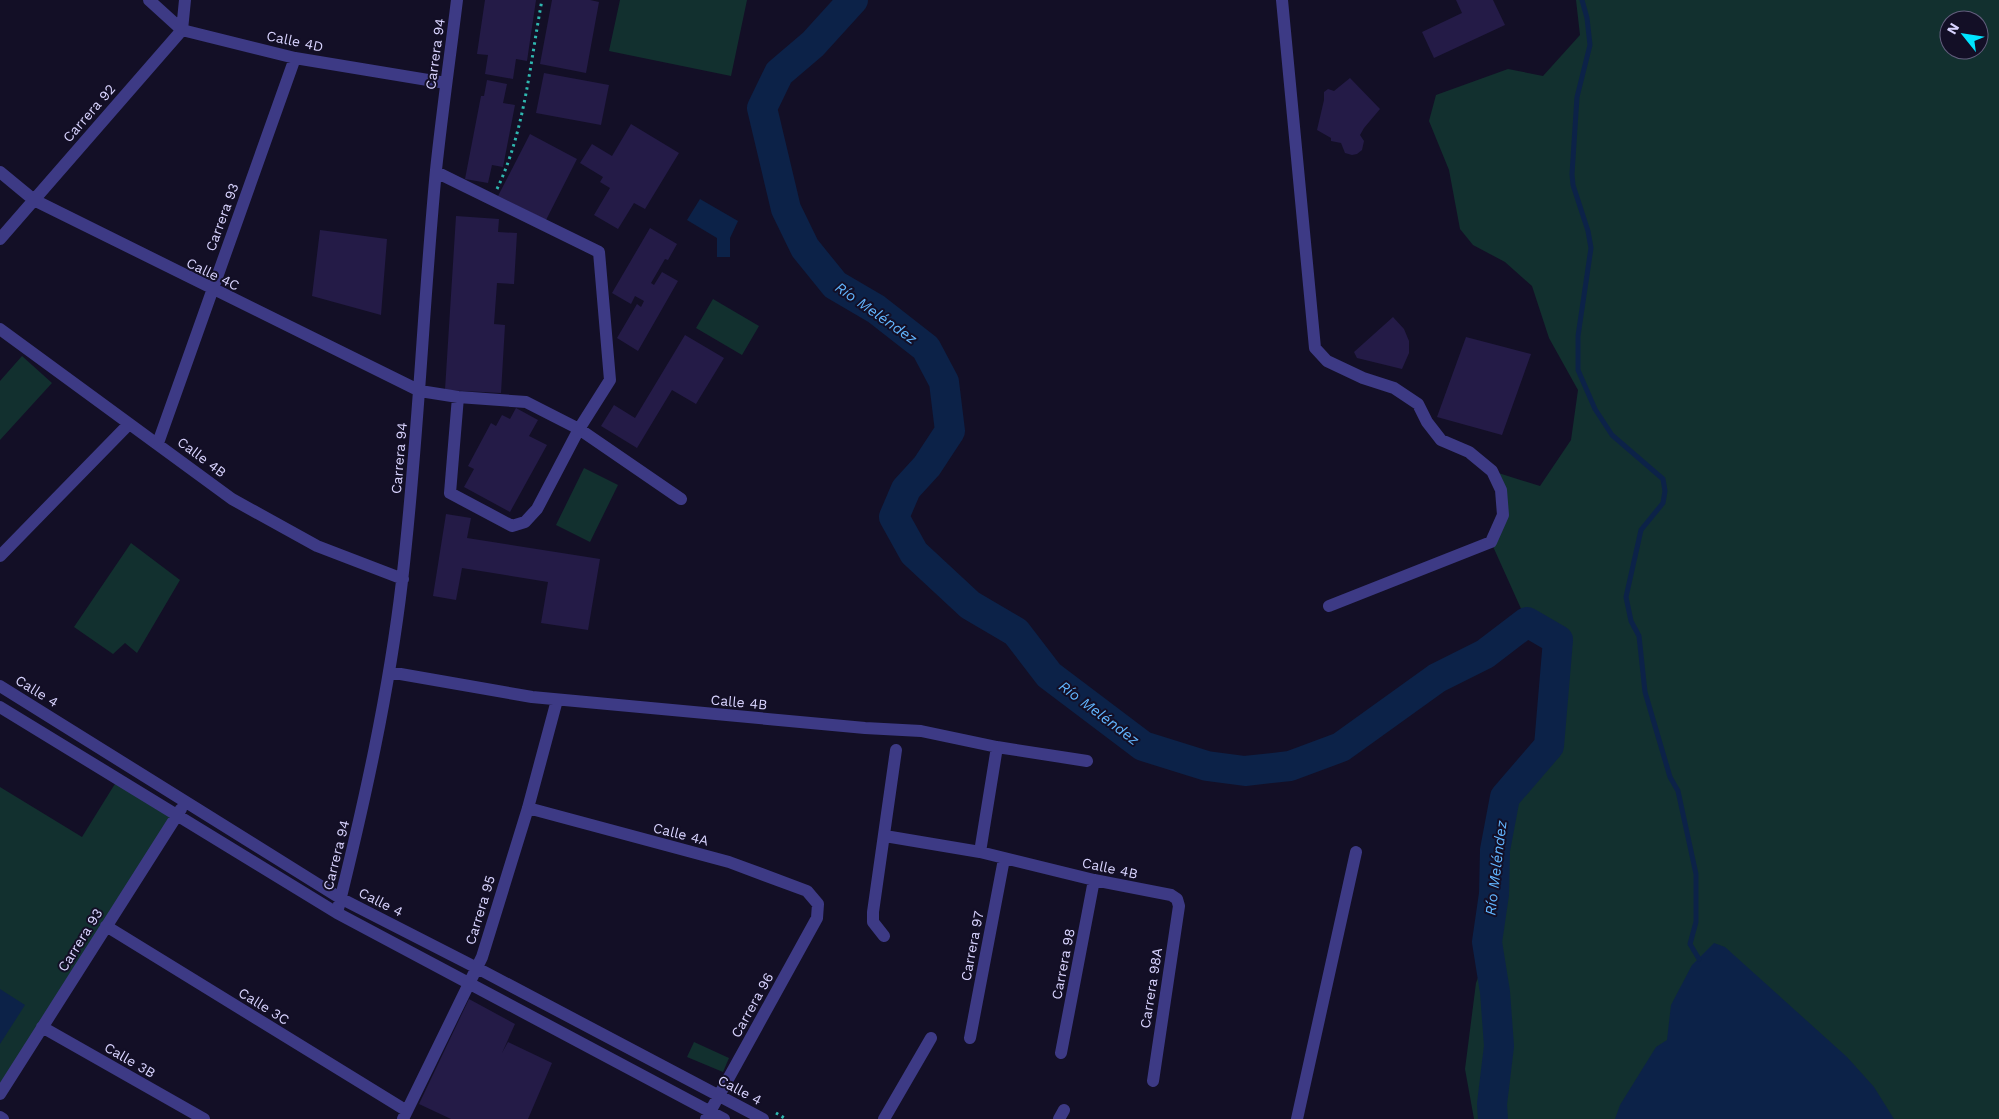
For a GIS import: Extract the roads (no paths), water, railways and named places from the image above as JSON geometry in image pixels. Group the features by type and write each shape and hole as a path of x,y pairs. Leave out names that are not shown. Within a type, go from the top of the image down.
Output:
{"street":[{"name":"Calle 4D","path":"149,0 182,30 295,58 446,84"},
{"path":"182,30 185,0"},
{"name":"Carrera 94","path":"337,913 368,790 403,580 420,392 436,172 457,0"},
{"path":"1282,0 1315,348 1327,360 1363,378 1394,388 1418,404 1427,422 1440,440 1469,452 1492,471 1501,490 1503,515 1491,542 1329,606"},
{"name":"Carrera 92","path":"0,239 182,30"},
{"name":"Carrera 93","path":"158,443 295,58"},
{"name":"Calle 4C","path":"0,172 34,200 420,392 526,402 579,429 680,499"},
{"path":"436,172 599,252 610,380 579,429 537,509 525,522 512,526 450,492 458,397"},
{"name":"Calle 4B","path":"0,329 232,499 317,546 403,580"},
{"path":"0,556 129,424"},
{"name":"Calle 4B","path":"389,672 557,700 836,726 921,731 997,747 1087,760"},
{"name":"Calle 4","path":"0,686 340,898 763,1119"},
{"name":"Carrera 95","path":"405,1115 476,968 528,808 557,700"},
{"path":"0,707 337,913 470,983 708,1115 724,1119"},
{"path":"980,852 997,747"},
{"path":"884,936 874,922 873,912 896,750"},
{"name":"Carrera 93","path":"0,1094 185,802"},
{"name":"Calle 4A","path":"528,808 729,862 807,891 818,904"},
{"name":"Calle 4B","path":"885,836 980,852 1094,880 1171,895 1177,899"},
{"path":"1297,1119 1356,852"},
{"name":"Carrera 97","path":"970,1038 1004,859"},
{"name":"Carrera 98","path":"1061,1053 1094,880"},
{"name":"Carrera 98A","path":"1153,1080 1179,906 1177,899"},
{"name":"Carrera 96","path":"708,1115 817,918 818,904"},
{"name":"Calle 3C","path":"106,926 405,1115"},
{"name":"Calle 3B","path":"42,1027 204,1119"},
{"path":"884,1119 931,1038"}],"water":[{"path":"700,199 738,221 730,238 730,257 717,257 717,238 687,220"},
{"path":"1714,943 1725,947 1847,1057 1874,1087 1894,1119 1615,1119 1620,1105 1656,1047 1667,1040 1671,1005 1692,965"},
{"path":"0,989 25,1005 0,1044"}],"waterway":[{"name":"Río Meléndez","path":"853,0 813,44 779,73 762,108 786,209 805,248 835,285 876,309 926,348 944,382 950,431 927,466 906,489 894,517 914,553 970,605 1016,632 1049,675 1143,746 1207,766 1245,771 1290,766 1341,747 1437,678 1485,654 1527,622 1558,640 1549,746 1505,797 1495,850 1494,894 1487,942 1495,992 1499,1046 1492,1104 1493,1119"},
{"path":"1582,0 1587,18 1590,45 1577,97 1572,174 1573,185 1588,231 1591,248 1578,336 1578,370 1595,409 1612,435 1663,479 1665,491 1663,503 1641,530 1626,597 1631,621 1639,636 1645,692 1670,777 1678,791 1696,874 1696,922 1690,944 1699,959"}]}
